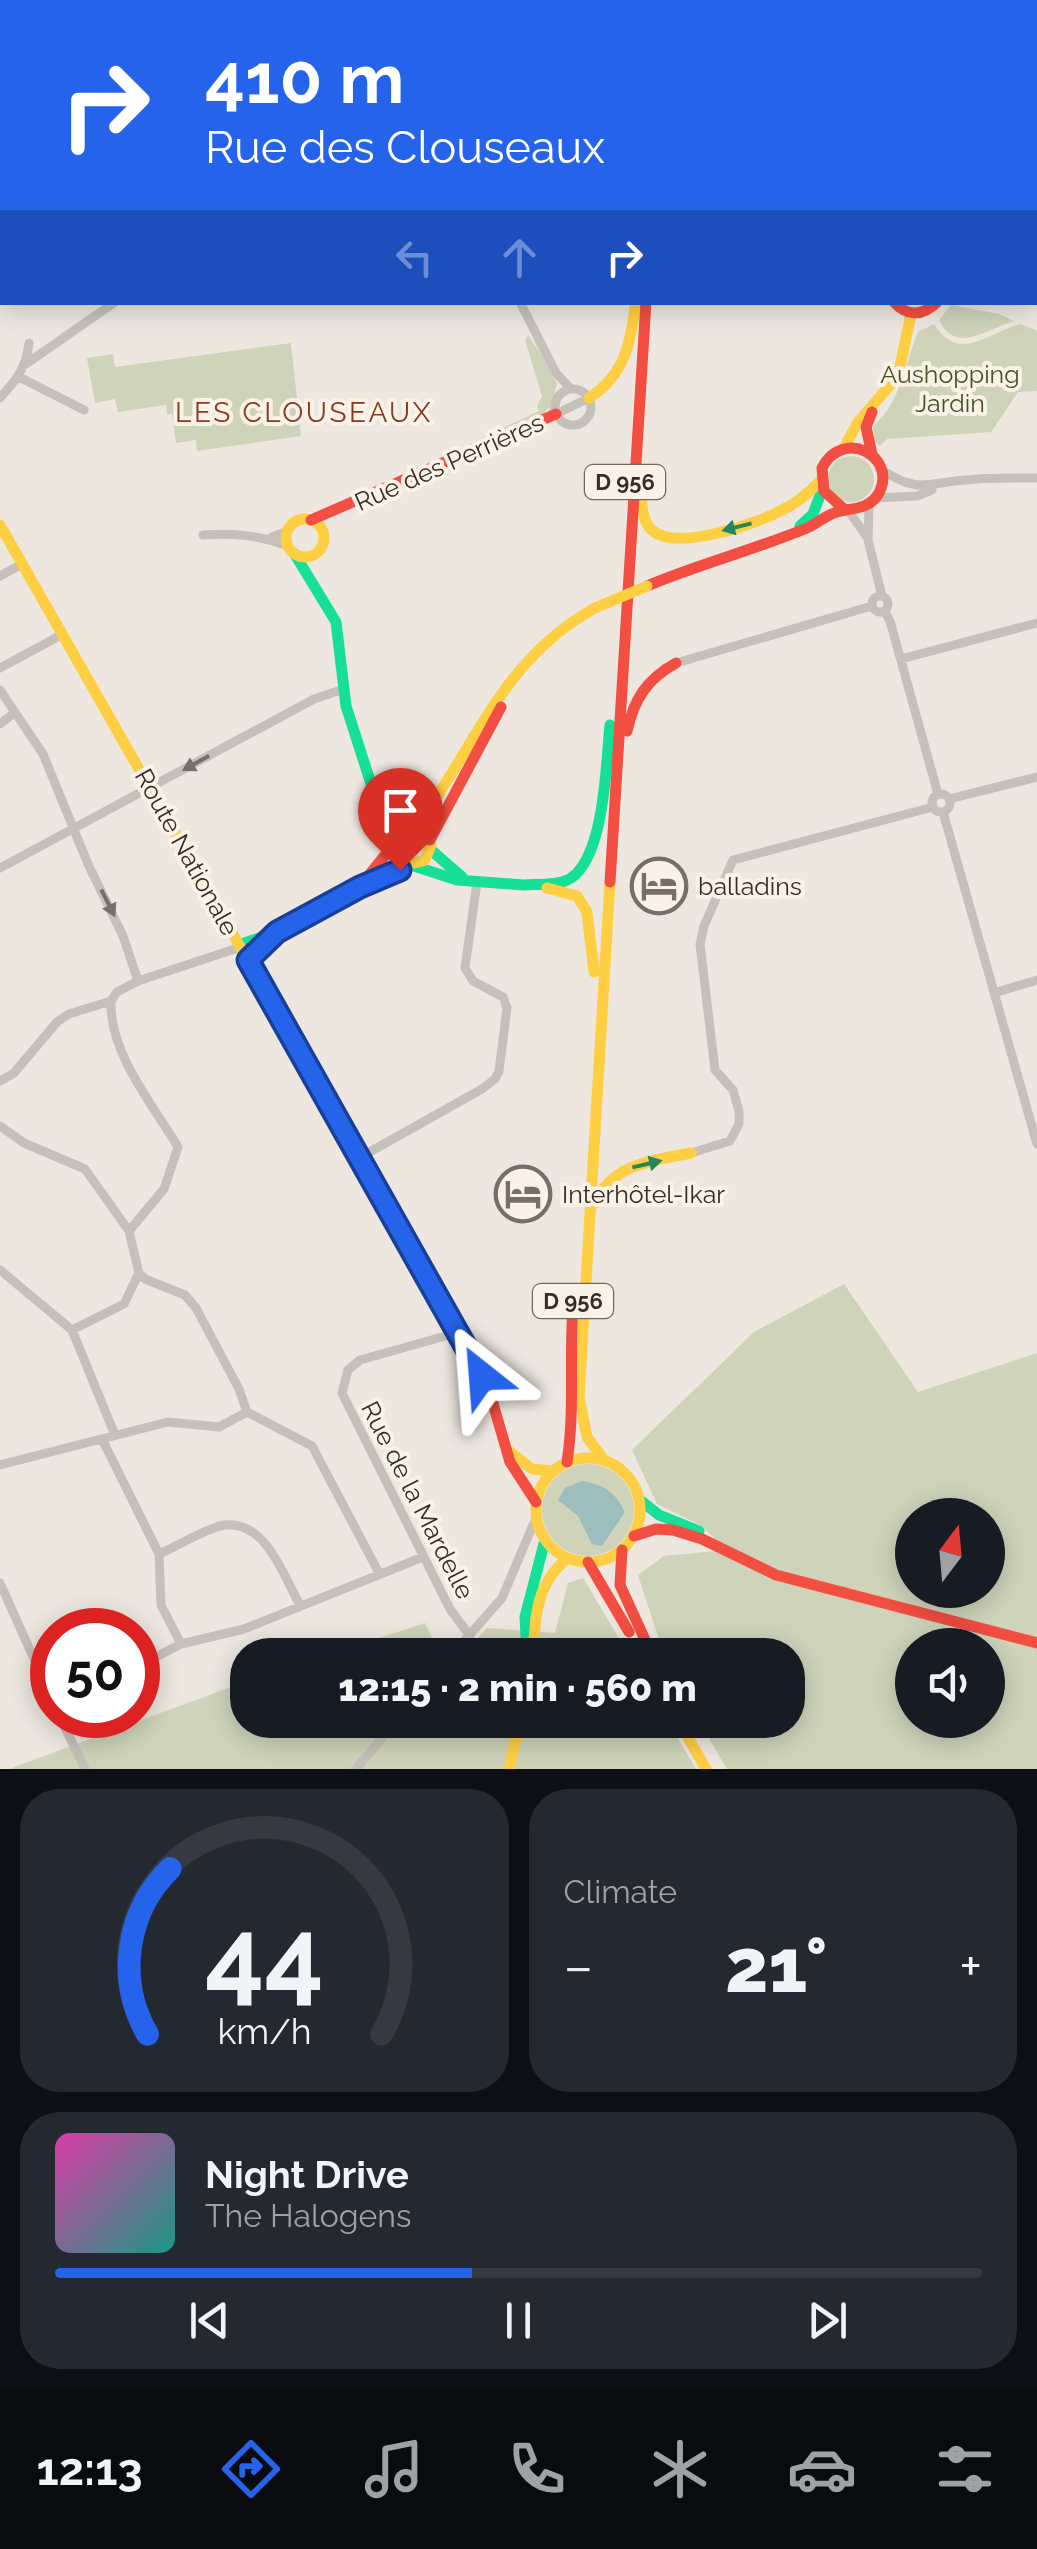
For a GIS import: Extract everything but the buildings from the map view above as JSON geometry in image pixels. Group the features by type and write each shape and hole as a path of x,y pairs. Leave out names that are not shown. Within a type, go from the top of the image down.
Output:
{"main road":[{"path":"589,398 604,390 621,371 635,305"},
{"name":"D 956","path":"567,1462 571,1435 569,1359 636,305"},
{"name":"D 956","path":"604,1460 586,1440 580,1416 586,1245 646,305"},
{"path":"898,305 911,314 923,314 934,305"},
{"path":"844,448 858,422 898,376 911,314"},
{"path":"240,946 425,860 522,666 557,630 595,608 647,586 872,501 882,488 882,470 872,454 866,428 876,404"},
{"name":"Rue des Perrières","path":"310,520 556,414"},
{"path":"787,533 813,514 827,458 844,448 872,454"},
{"name":"D 956","path":"635,470 641,484 643,516 649,528 661,537 679,540 767,519 821,486"},
{"path":"821,486 832,504 846,509"},
{"name":"Rue des Perrières","path":"323,530 341,509"},
{"path":"314,586 311,567 314,555 322,547 323,530 310,520 295,522 288,530 291,549 336,622 353,732 394,857 456,880 524,884"},
{"name":"Route Nationale","path":"0,525 460,1332 488,1390 510,1462 536,1502"},
{"path":"291,549 314,555"},
{"name":"D 956","path":"613,814 636,695 660,671 676,663"},
{"name":"D 956","path":"524,884 564,880 586,862 596,832 610,725"},
{"path":"360,887 378,870 396,832 427,812 475,754"},
{"path":"379,803 391,818 422,829 448,868 474,881"},
{"name":"D 956","path":"524,884 577,896 587,912 594,972"},
{"path":"248,960 277,932"},
{"path":"586,1245 594,1230 596,1199 609,1176 690,1153"},
{"path":"506,1447 524,1465 542,1472 553,1471"},
{"path":"640,1500 634,1536 622,1550 600,1561 568,1558 545,1540 536,1518 540,1490 553,1471 582,1458 604,1460 624,1472 640,1500 659,1516 708,1535 726,1550"},
{"path":"634,1536 656,1529 673,1530 776,1574 1037,1643"},
{"path":"526,1638 528,1602 545,1540"},
{"path":"622,1550 620,1585 644,1638"},
{"path":"532,1638 542,1587 555,1566 568,1558"},
{"path":"588,1562 633,1638"},
{"path":"509,1769 516,1738"},
{"path":"688,1738 706,1769"},
{"path":"698,1738 715,1769"}],"street":[{"path":"26,364 111,305"},
{"path":"522,305 556,373 571,389 589,398 590,415 582,423 567,424 556,414 555,404 560,395 571,389"},
{"path":"0,398 20,377 29,342"},
{"path":"556,373 560,395"},
{"path":"20,377 84,410"},
{"path":"556,414 589,398"},
{"path":"882,470 911,485 926,487 963,480 1037,478"},
{"path":"938,794 885,612 889,602 882,596 868,540 872,501 916,496 948,483"},
{"path":"846,509 868,540"},
{"path":"270,538 288,530"},
{"path":"203,536 270,538 291,549"},
{"path":"0,576 22,564"},
{"path":"872,606 882,596"},
{"path":"872,606 876,612 885,612"},
{"path":"676,663 872,606"},
{"path":"901,659 1037,623"},
{"path":"0,668 64,634"},
{"path":"0,868 314,699 344,689"},
{"path":"0,690 43,754 124,936 138,981"},
{"path":"0,724 14,713"},
{"path":"938,794 949,798 1037,777"},
{"path":"938,794 932,801 938,809 1037,1144"},
{"path":"690,1153 730,1141 739,1124 733,1090 715,1070 700,944 733,860 948,808 949,798"},
{"path":"359,1158 496,1079 507,1008 503,997 472,981 465,968 474,881"},
{"path":"0,1081 14,1073 57,1022 69,1014 111,1001 118,992 138,981 240,946"},
{"path":"994,993 1037,980"},
{"path":"111,1001 111,1014 127,1062 178,1147 164,1189 129,1231"},
{"path":"0,1126 24,1143 85,1169 129,1231 139,1273 144,1279 186,1295 196,1308 247,1412 312,1446 379,1573"},
{"path":"0,1270 72,1330 115,1435"},
{"path":"72,1330 124,1304 139,1273"},
{"name":"Rue de la Mardelle","path":"460,1332 360,1360 344,1378 342,1394 450,1609 470,1636"},
{"path":"0,1464 168,1422 220,1428 247,1412"},
{"path":"102,1439 159,1554 161,1605 180,1644"},
{"path":"470,1636 502,1598 536,1518"},
{"path":"159,1554 224,1525 252,1530 266,1544 300,1604"},
{"path":"160,1655 180,1644 244,1629 423,1557"},
{"path":"0,1583 30,1650"},
{"path":"70,1738 84,1769"},
{"path":"356,1769 382,1738"}],"green space":[{"path":"951,305 999,314 1014,321 973,337 954,336 939,320"},
{"name":"Aushopping Jardin","path":"934,324 953,342 964,344 1021,324 1037,331 1037,391 1018,392 991,432 887,439 880,446 875,442 873,426 896,395 918,332"},
{"path":"528,335 557,384 550,412 544,414 549,407 541,417 461,448 539,411 542,396 525,340"},
{"path":"291,343 301,436 197,451 196,440 176,443 172,414 167,414 166,405 118,412 115,399 95,403 87,358 113,354 115,367"},
{"path":"851,456 868,462 874,479 868,496 851,502 834,496 828,479 834,462"},
{"path":"844,1284 918,1392 1037,1353 1037,1769 727,1769 709,1738 805,1738 805,1638 658,1638 638,1575 664,1556 726,1550 702,1526 657,1504 632,1450 754,1332"},
{"path":"588,1464 606,1467 621,1477 631,1492 631,1528 621,1543 606,1553 588,1556 570,1553 555,1543 545,1528 542,1510 545,1492 555,1477 570,1467"},
{"path":"583,1578 619,1638 478,1638 487,1628 555,1633 568,1583"},
{"path":"425,1623 432,1638 379,1638"},
{"path":"230,1687 230,1738 678,1738 696,1769 9,1769 93,1738 160,1738 160,1713"}],"water":[{"path":"582,1481 608,1490 625,1512 602,1546 592,1544 578,1516 558,1500 565,1488"}],"traffic: fast":[{"path":"800,526 813,514 822,490"},
{"path":"294,553 336,622 346,706 390,843"},
{"path":"524,885 566,881 582,866 591,850 602,807 610,725"},
{"path":"431,850 462,877"},
{"path":"248,960 277,932 407,866"},
{"path":"414,866 457,880 524,885"},
{"path":"239,945 277,932"},
{"path":"640,1500 659,1515 699,1531"},
{"path":"526,1638 525,1617 545,1540"}],"traffic: slow":[{"path":"589,398 619,368 635,305"},
{"path":"844,448 858,422 898,376 911,314"},
{"path":"641,494 645,519 653,531 664,536 698,537 770,516 798,501 820,481"},
{"path":"305,519 318,525 324,538 318,551 305,557 292,551 286,538 292,525 305,519"},
{"path":"0,525 283,1022"},
{"path":"595,608 647,586"},
{"path":"409,826 422,829 431,845 425,860 416,863 392,855 390,846 396,832 430,807 519,671 566,627 595,608"},
{"path":"604,1460 587,1437 579,1397 610,882"},
{"path":"547,888 577,896 587,912 594,972"},
{"path":"596,1203 612,1179 623,1172 691,1153"},
{"path":"509,1451 532,1469 553,1471"},
{"path":"588,1458 608,1462 625,1473 636,1490 640,1510 636,1530 625,1547 608,1558 588,1562 568,1558 551,1547 540,1530 536,1510 540,1490 551,1473 568,1462 588,1458"},
{"path":"535,1638 543,1590 568,1558"},
{"path":"509,1769 516,1738"},
{"path":"688,1738 706,1769"}],"traffic: jam":[{"path":"610,882 646,305"},
{"path":"898,305 915,313 933,305"},
{"path":"872,412 866,427 872,454"},
{"path":"311,520 556,414"},
{"path":"647,586 869,503 879,494 883,478 880,467 874,457 853,448 831,456 822,468 824,491 844,509"},
{"path":"627,731 643,691 676,663"},
{"path":"430,840 501,707"},
{"path":"362,884 390,849"},
{"path":"283,1022 471,1352 489,1390 510,1462 536,1502"},
{"path":"567,1462 573,1307"},
{"path":"634,1536 656,1529 673,1530 702,1539 776,1575 1037,1643"},
{"path":"622,1550 620,1585 644,1638"},
{"path":"588,1562 629,1632"}],"place":[{"name":"balladins","path":"659,886"},
{"name":"Interhôtel-Ikar","path":"523,1194"}],"district":[{"name":"LES CLOUSEAUX","path":"304,412"}],"route":[{"path":"400,870 277,932 248,960 482,1376"}]}
